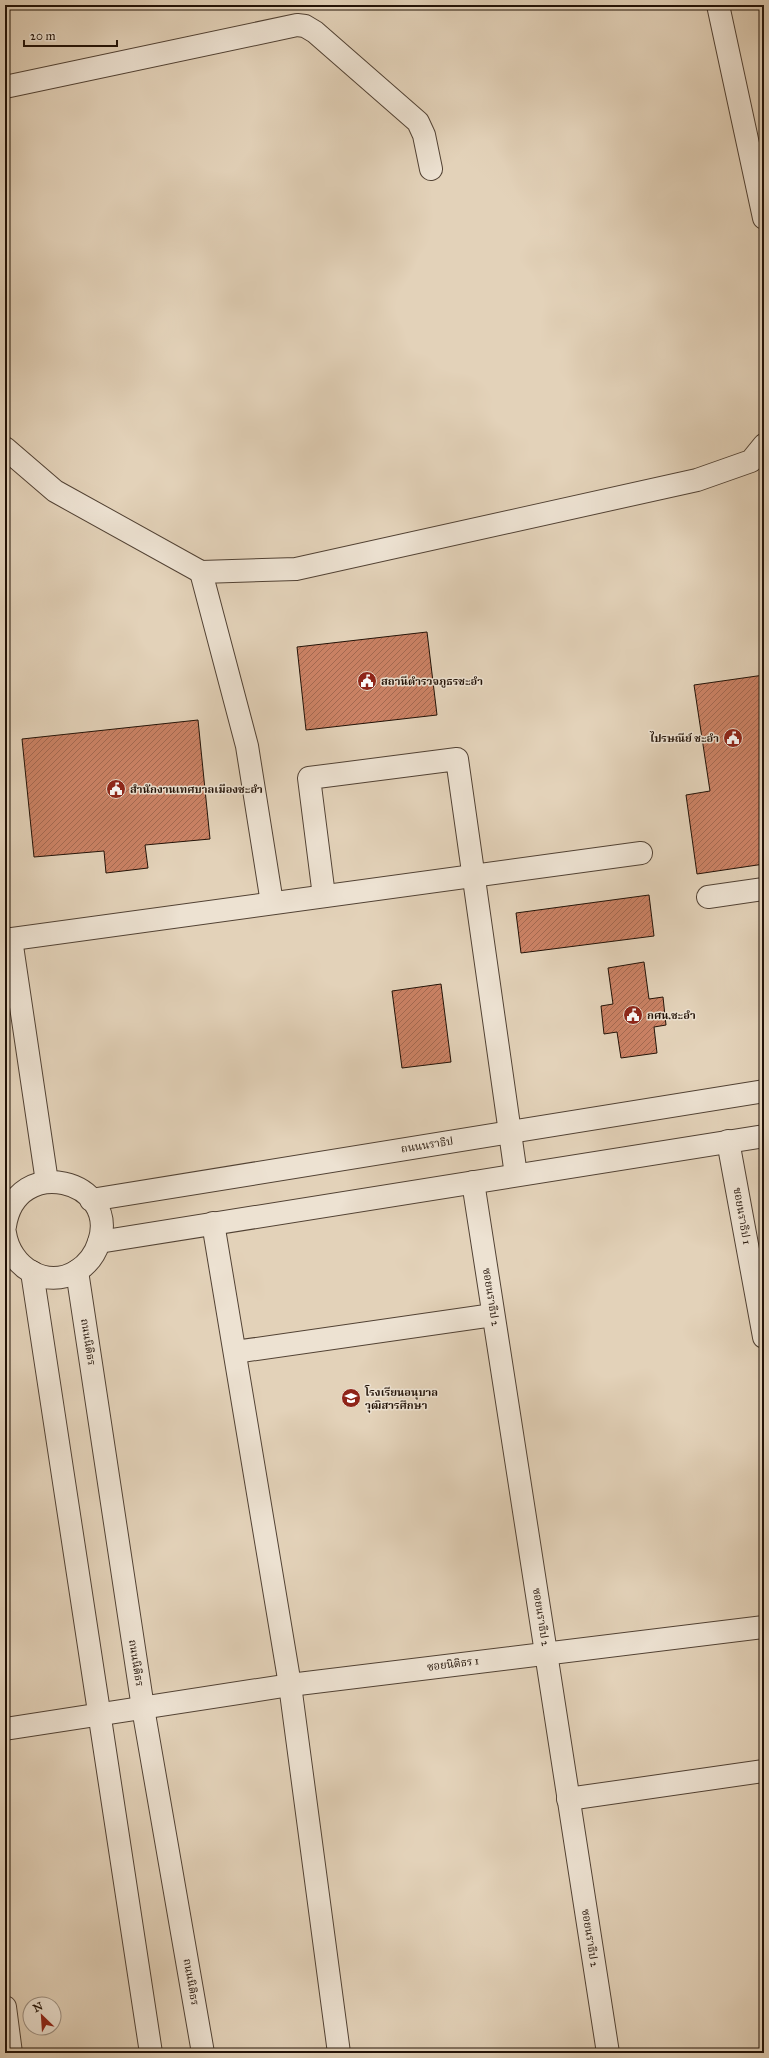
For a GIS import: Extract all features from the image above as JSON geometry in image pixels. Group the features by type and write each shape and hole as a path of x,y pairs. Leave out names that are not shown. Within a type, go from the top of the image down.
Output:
{"street":[{"path":"718,5 764,218"},
{"path":"5,87 297,25 305,26 315,32 418,122 424,135 431,169"},
{"path":"5,448 55,491 201,572 296,569 697,480 751,461 764,445"},
{"path":"201,572 247,746 272,903"},
{"path":"324,896 309,778 457,759 516,1175"},
{"path":"46,1182 8,939 641,853"},
{"path":"708,897 764,888"},
{"name":"ถนนนราธิป","path":"90,1200 764,1091"},
{"path":"100,1242 764,1136"},
{"name":"ซอยนราธิป 1","path":"728,1141 764,1337"},
{"path":"5,1233 9,1255 26,1270 40,1276 56,1278 77,1271 86,1265 96,1252 100,1242 101,1220 95,1204 84,1192 70,1184 55,1181 46,1182 26,1190 7,1214"},
{"name":"ซอยนราธิป 2","path":"473,1182 608,2053"},
{"path":"213,1223 290,1685 339,2053"},
{"name":"ถนนนิติธร","path":"77,1271 143,1708 203,2053"},
{"path":"32,1272 151,2053"},
{"path":"235,1352 493,1315"},
{"name":"ซอยนิติธร 1","path":"5,1729 290,1685 764,1627"},
{"path":"568,1799 764,1771"},
{"path":"5,2007 11,2053"}],"building":[{"name":"สถานีตำรวจภูธรชะอำ","path":"427,632 437,715 306,730 297,647"},
{"name":"ไปรษณีย์ ชะอำ","path":"764,675 764,864 697,874 686,795 710,791 694,685"},
{"name":"สํานักงานเทศบาลเมืองชะอำ","path":"198,720 210,839 145,845 148,868 106,873 104,851 34,857 22,739"},
{"path":"649,895 654,936 521,953 516,913"},
{"name":"กศน.ชะอำ","path":"644,962 649,999 663,997 666,1025 654,1027 657,1053 621,1058 617,1032 604,1034 601,1006 613,1004 608,968"},
{"path":"441,984 451,1062 402,1068 392,991"}],"place":[{"name":"สถานีตำรวจภูธรชะอำ","path":"367,681"},
{"name":"ไปรษณีย์ ชะอำ","path":"733,738"},
{"name":"สํานักงานเทศบาลเมืองชะอำ","path":"116,789"},
{"name":"กศน.ชะอำ","path":"633,1015"},
{"name":"โรงเรียนอนุบาล วุฒิสารศึกษา","path":"351,1398"}]}
